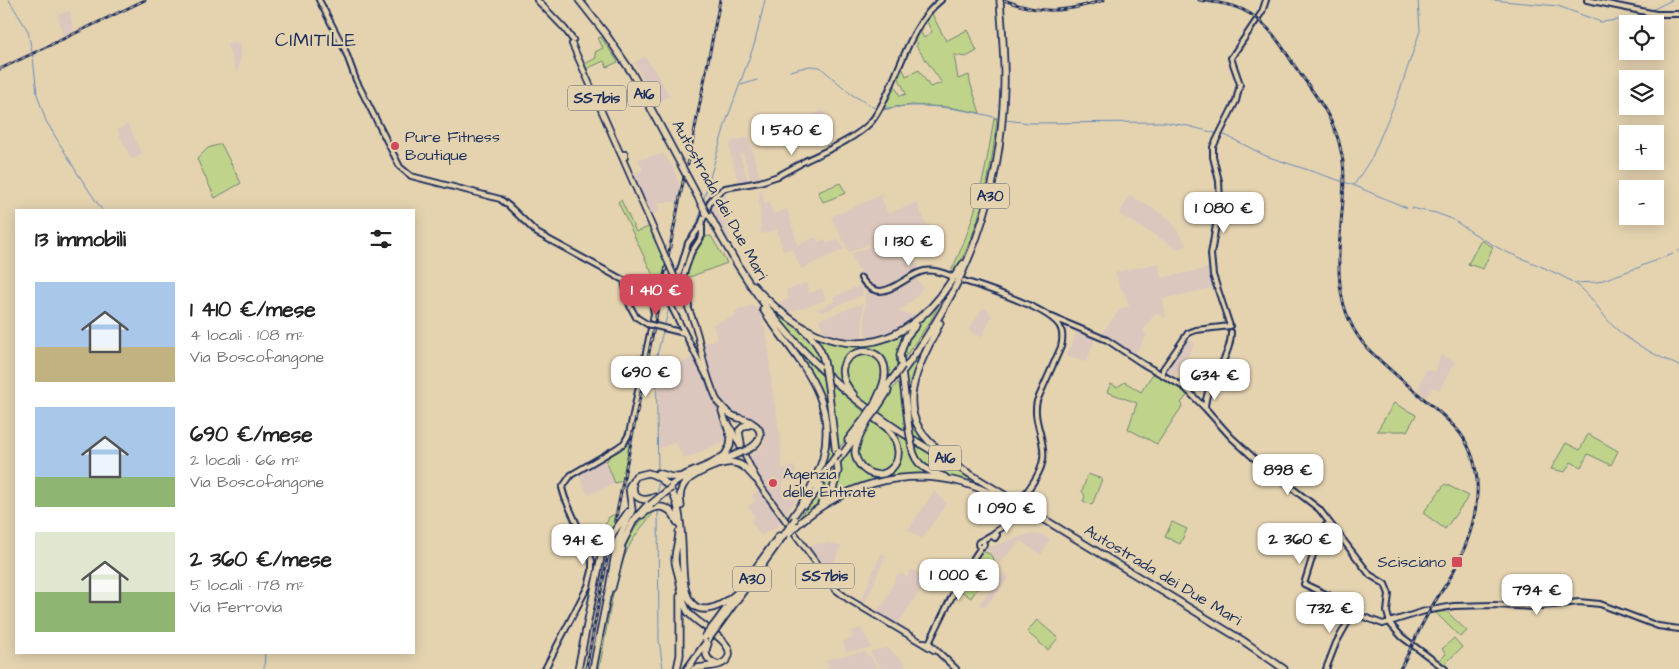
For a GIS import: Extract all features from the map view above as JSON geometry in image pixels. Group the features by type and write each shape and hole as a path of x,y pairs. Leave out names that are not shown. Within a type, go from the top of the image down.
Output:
{"highway":[{"name":"Autostrada dei Due Mari","path":"580,0 614,41 637,77 728,254 752,293 792,342 842,391 900,434 1242,641"},
{"name":"A30","path":"900,372 934,318 963,264 983,206 996,148 999,121 1001,86 999,0"},
{"name":"A30","path":"716,625 775,548 804,501 867,420 875,406 931,332 950,299 967,262 979,233 989,200 997,165 1003,121 1004,85 999,0"},
{"name":"Autostrada dei Due Mari","path":"707,213 742,273 762,303 785,332 810,359 871,412 901,432 1020,502 1242,641 1280,667"},
{"path":"707,213 744,274 763,296 815,341 822,354 838,456 838,475 831,493 811,514"},
{"path":"963,264 940,297 906,338 902,346 900,355 909,430 915,458 923,468 982,489 1049,525"},
{"path":"752,293 807,370 816,386 824,408 826,427 824,451 818,473 804,501"},
{"path":"950,299 919,365 914,380 912,404 914,415 924,435 940,451 1020,502"},
{"path":"784,314 803,327 824,337 843,342 861,343 880,341 897,334 916,322 930,309"},
{"path":"875,406 886,373 885,367 881,359 872,352 861,351 852,354 843,366 843,377 847,386 859,400 901,432"},
{"path":"842,391 885,426 895,440 898,447 898,460 890,470 880,475 867,472 858,463 856,456 856,443 867,420"},
{"name":"SS7bis","path":"682,479 756,445 760,439 760,430 755,425 732,416 718,402"},
{"name":"SS7bis","path":"594,669 618,559 627,538 639,518 669,486 720,459 729,449 730,434 722,411"},
{"name":"SS7bis","path":"742,452 739,431 744,426 755,425"},
{"name":"A30","path":"794,518 837,458"},
{"name":"SS7bis","path":"714,467 721,462"},
{"name":"SS7bis","path":"594,669 616,558 634,520 669,486 698,472 728,462 737,463 744,467 757,480"},
{"path":"608,595 618,542 631,512 629,491 634,478 640,474 651,474 659,477 678,478 698,472"},
{"path":"698,472 686,481 680,491 681,535 686,593 694,604 702,608 711,609 728,601 738,592"},
{"path":"651,474 638,478 633,484 633,492 638,498 670,510 675,516 681,535"},
{"path":"659,477 669,486 676,501 681,535 675,562 684,604 692,617 717,635 727,646 728,656 723,663 694,669"},
{"path":"786,532 838,496 856,488 893,479 927,477 961,482"},
{"path":"578,669 603,547 628,512 631,501"},
{"name":"A30","path":"687,669 738,592 786,532"},
{"path":"681,592 684,577"},
{"path":"677,669 680,655 680,584"},
{"name":"A30","path":"682,669 707,638"},
{"path":"707,638 706,654 711,662 718,665"}],"main road":[{"name":"SS7bis","path":"538,0 567,32 573,42 689,308 698,335 701,358 708,379 757,480 835,589 848,599 928,644 956,669"}],"street":[{"path":"320,0 345,50 356,80 400,166 406,173 418,178 500,199 537,233 627,284 647,293 652,299 654,314 629,434 624,443 617,448 571,475 562,488 588,548 592,561 592,571 588,586 545,669"},
{"path":"689,308 683,277 690,253 702,236 701,228 703,221 714,196 721,190 760,182 778,176 855,135 869,123 879,110 919,26 931,9 941,0"},
{"path":"1205,408 1210,387 1231,342 1229,329 1214,280 1211,259 1211,248 1220,202 1219,181 1212,151 1236,101 1240,84 1231,58 1263,10 1265,0"},
{"path":"1587,0 1664,15 1679,14"},
{"path":"701,228 688,244 670,304 684,334 701,358"},
{"path":"861,278 868,286 880,291 890,290 916,274 925,271 939,272 951,276"},
{"path":"618,278 627,284 630,306 636,318 646,324 684,334"},
{"path":"964,280 1027,304 1050,317 1107,340 1143,364 1161,372 1184,387 1257,462 1317,506 1328,523 1362,562 1370,575 1385,584 1390,594 1387,610 1390,623 1402,636 1444,669"},
{"path":"928,644 962,576 981,544 994,535 1015,511 1043,461 1043,449 1035,409 1062,347 1063,339 1060,327 1050,317"},
{"path":"1060,327 1070,325"},
{"path":"676,332 680,331 681,326"},
{"path":"1161,372 1188,333 1196,330 1229,329"},
{"path":"676,332 687,339"},
{"path":"692,346 698,345 699,341"},
{"path":"692,346 701,358"},
{"path":"1328,523 1314,552 1304,584 1343,602 1372,622 1390,623 1425,611 1454,606 1535,607 1579,602 1600,604 1658,626 1679,629"},
{"path":"1326,669 1336,643 1354,611"}],"shaded area":[{"path":"70,11 74,32 63,38 58,14"},
{"path":"238,42 241,45 241,57 237,74 227,44"},
{"path":"645,57 670,96 657,102 634,62"},
{"path":"824,110 826,115 819,118 821,124 804,131 800,123 790,128 789,125"},
{"path":"128,124 142,154 133,159 117,130"},
{"path":"748,137 761,180 751,181 743,153 740,154 748,182 739,185 729,148 731,142"},
{"path":"663,154 671,164 680,187 677,202 657,203 660,211 650,216 631,172 643,171 638,159"},
{"path":"762,189 764,203 769,202 773,214 787,209 798,245 816,237 818,242 825,239 827,244 838,239 844,249 801,269 792,248 783,251 777,230 761,234 759,195"},
{"path":"725,190 729,213 728,231 730,239 728,240 709,206 716,196"},
{"path":"885,193 886,195 881,197 888,214 917,202 927,226 929,237 909,246 920,271 888,289 877,290 863,278 851,254 869,247 869,244 849,252 831,217"},
{"path":"1130,195 1170,219 1187,246 1178,249 1119,214"},
{"path":"1159,263 1161,278 1210,268 1210,274 1216,287 1163,299 1166,318 1155,313 1143,332 1147,335 1134,355 1129,351 1127,353 1122,348 1123,346 1114,340 1113,342 1111,341 1112,339 1102,333 1120,309 1129,306 1115,272"},
{"path":"915,276 923,287 915,298 899,313 918,315 899,330 883,336 865,339 865,286 878,292 886,292"},
{"path":"806,283 810,293 822,288 826,300 791,312 778,303 789,299 786,290"},
{"path":"861,285 863,295 821,313 820,310 816,311 835,301 833,297"},
{"path":"863,303 862,338 848,339 824,333 819,320"},
{"path":"754,305 763,318 768,342 772,388 780,435 782,469 795,466 796,481 783,482 783,497 798,497 774,530 772,529 761,536 751,521 755,517 748,506 756,501 752,495 764,487 747,457 761,448 765,441 765,433 758,422 751,418 735,415 725,407 730,439 684,459 675,442 659,449 658,387 673,378 669,371 693,357 690,348 717,339 713,324 735,316 735,311"},
{"path":"983,307 990,311 989,314 992,316 982,337 968,331"},
{"path":"1076,332 1095,339 1086,362 1065,356 1072,345"},
{"path":"1186,337 1195,343 1173,379 1165,374 1165,370"},
{"path":"1441,355 1455,361 1440,390 1431,389 1426,397 1418,389 1426,369 1435,372"},
{"path":"604,457 615,483 588,495 578,473"},
{"path":"934,491 947,503 922,539 908,530"},
{"path":"1029,534 1042,535 1050,539 1041,555 1021,541 999,563 986,548"},
{"path":"828,543 841,546 828,577 806,545"},
{"path":"881,554 886,555 864,605 860,603"},
{"path":"912,569 927,580 898,624 876,611 884,604 897,575 904,574 906,578"},
{"path":"1004,572 1009,578 984,608 979,604"},
{"path":"861,628 872,648 846,652 843,641 853,638 851,631"},
{"path":"887,647 906,664 902,669 881,669 870,652"},
{"path":"865,651 868,656 870,655 878,669 829,669 826,662 828,659"}],"green space":[{"path":"931,12 946,41 967,30 977,51 966,57 954,55 958,79 969,75 980,113 948,107 912,105 880,109 893,82 900,96 906,94 897,74 901,65 906,76 919,70 930,87 942,83 916,46 918,44 915,39 919,29 924,38 932,32 925,18"},
{"path":"601,37 618,62 607,67 604,61 586,69 585,64 596,58 595,52 603,48 598,38"},
{"path":"994,118 997,119 995,139 983,200 971,239 953,275 950,273 973,217"},
{"path":"221,144 241,183 215,198 197,159 208,148"},
{"path":"840,183 846,193 823,202 818,192"},
{"path":"621,200 636,232 651,226 666,261 660,290 618,202"},
{"path":"711,236 727,263 684,279 692,250 702,237"},
{"path":"1481,240 1493,247 1483,269 1468,264"},
{"path":"945,292 931,320 900,364 900,356 908,336"},
{"path":"760,295 776,311 805,332 817,346 825,370 799,345"},
{"path":"806,329 844,343 888,339 899,334 904,337 899,366 888,381 885,381 882,360 865,350 844,363 849,391 827,373 825,360"},
{"path":"930,339 915,371 915,420 943,454 911,436 902,376"},
{"path":"791,345 826,380 836,453 821,473 819,472 824,458 825,411"},
{"path":"861,352 878,358 884,374 877,396 869,407 853,393 846,379 845,363"},
{"path":"1154,372 1188,394 1181,403 1183,405 1157,444 1128,429 1137,403 1107,392 1111,384 1117,387 1125,382 1141,392"},
{"path":"901,378 903,403 909,434 876,412"},
{"path":"829,382 865,413 838,450"},
{"path":"1394,403 1416,415 1407,431 1377,431"},
{"path":"872,418 891,435 898,455 890,470 873,474 859,462 856,446"},
{"path":"890,429 910,442 924,471 924,475 892,478 825,503 832,493 839,463 852,445 861,468 881,475 899,459"},
{"path":"1588,434 1618,451 1611,465 1588,454 1581,467 1571,462 1565,472 1551,469 1566,443 1580,450"},
{"path":"630,442 622,481 615,483 606,461 608,460 604,457"},
{"path":"912,443 993,493 921,466"},
{"path":"837,465 832,484 823,499 797,525 794,525"},
{"path":"1088,474 1102,479 1092,505 1083,501 1085,496 1082,491"},
{"path":"1445,484 1469,496 1445,529 1423,513"},
{"path":"653,509 652,515 631,543 621,566 613,595 599,669 597,669 608,606 621,559 629,538 640,521"},
{"path":"615,514 613,522 618,523 600,556 593,555 588,544 599,539 604,532 601,528 609,517"},
{"path":"1172,522 1187,529 1180,544 1165,537"},
{"path":"982,551 990,554 995,562 971,598 957,588 963,576"},
{"path":"1444,609 1467,631 1460,637 1434,611"},
{"path":"1037,620 1058,638 1048,650 1027,632"},
{"path":"1454,638 1462,647 1443,666 1438,662 1446,654 1442,649"}],"waterway":[{"path":"9,0 28,31 37,94 46,121 101,209"},
{"path":"703,202 725,125 755,42 765,0"},
{"path":"1354,185 1372,157 1399,93 1420,31 1418,0"},
{"path":"1491,0 1558,6 1601,22 1635,18 1645,14"},
{"path":"1648,12 1672,0"},
{"path":"790,71 810,66 820,67 851,94 878,110"},
{"path":"741,85 757,80"},
{"path":"882,110 905,106 931,106 965,110 997,118"},
{"path":"1006,120 1029,123 1164,122 1188,126 1227,136 1266,156 1353,185 1407,208"},
{"path":"697,224 702,208"},
{"path":"1411,208 1436,213 1452,219 1502,250"},
{"path":"679,284 692,240"},
{"path":"1504,251 1574,283 1585,292 1608,321 1620,332 1644,349 1679,366"},
{"path":"1641,266 1673,254"},
{"path":"1576,283 1597,282 1640,267"},
{"path":"672,303 678,288"},
{"path":"658,471 656,359 669,308"},
{"path":"658,480 658,496"},
{"path":"658,510 659,640 663,669"},
{"path":"264,669 265,654"}],"railway":[{"path":"0,69 145,0"},
{"path":"688,164 720,0"},
{"path":"1004,0 1042,10 1065,9 1104,0"},
{"path":"1199,0 1233,6 1244,10 1261,22 1276,38 1329,116 1338,139 1343,163 1344,188 1339,278 1347,315 1368,349 1460,433 1470,451 1476,469 1476,508 1465,547 1400,669"},
{"path":"615,522 684,177"},
{"path":"586,669 611,539"}],"place":[{"name":"Pure Fitness Boutique","path":"395,146"},
{"name":"Agenzia delle Entrate","path":"773,483"},
{"name":"Scisciano","path":"1457,562"}],"district":[{"name":"CIMITILE","path":"316,40"}]}
